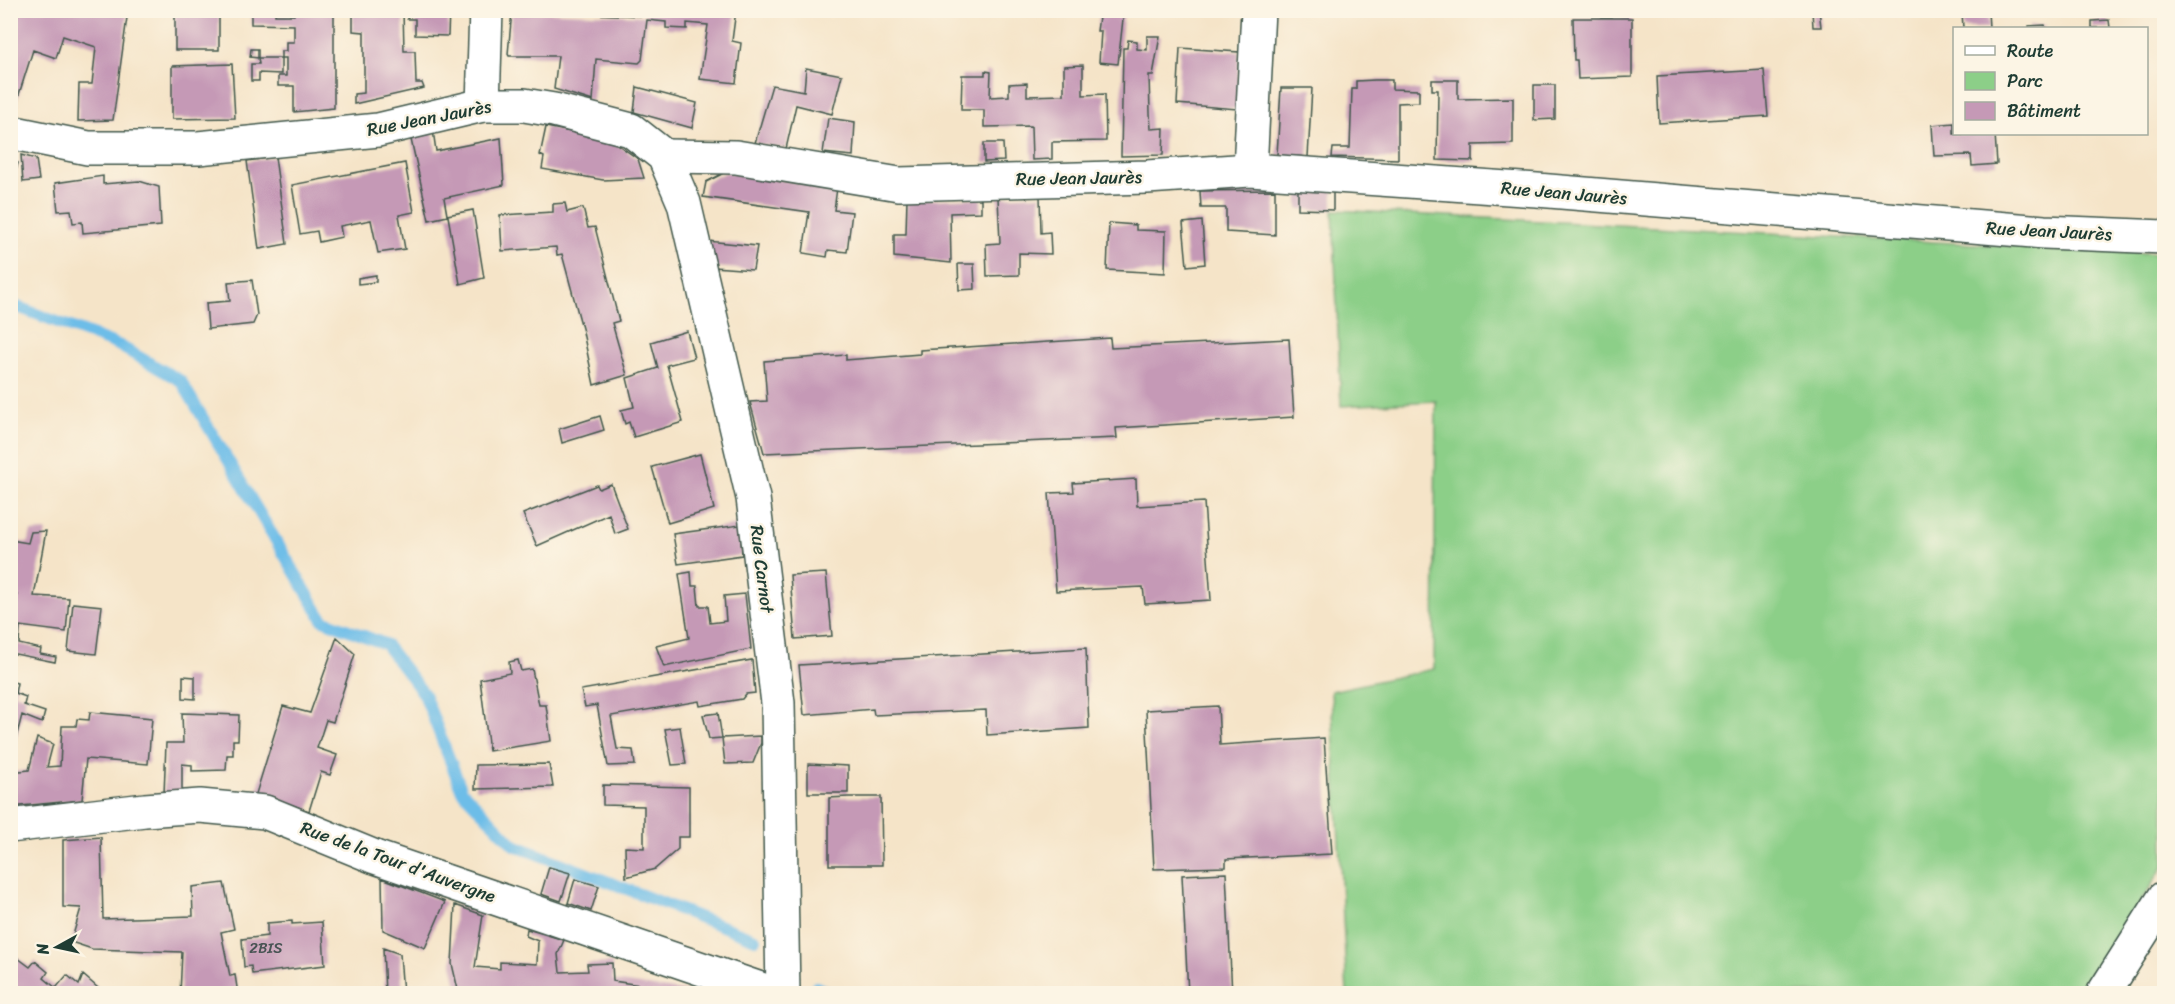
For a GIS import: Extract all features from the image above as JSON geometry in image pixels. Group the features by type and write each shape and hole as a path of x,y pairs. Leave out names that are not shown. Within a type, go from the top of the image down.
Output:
{"street":[{"path":"483,105 486,10"},
{"path":"1250,170 1258,10"},
{"name":"Rue Jean Jaurès","path":"10,132 88,148 198,148 378,130 483,105 524,105 554,110 631,130 664,156 736,157 899,184 1148,177 1250,170 1537,190 2044,232 2164,237"},
{"name":"Rue Carnot","path":"664,156 684,203 753,498 778,703 783,993"},
{"name":"Rue de la Tour d'Auvergne","path":"10,826 200,806 265,812 375,857 775,993"},
{"path":"2103,993 2164,898"}],"green space":[{"path":"1333,210 2164,254 2164,865 2084,993 1347,993 1331,691 1434,669 1436,401 1341,406"}],"building":[{"path":"10,10 128,10 113,120 78,121 79,84 92,84 96,47 63,36 56,58 33,50 14,110 10,109"},
{"path":"175,10 219,10 219,50 175,50"},
{"path":"251,10 275,11 275,15 294,15 294,10 337,10 334,13 334,108 294,112 294,86 278,86 278,76 286,76 286,58 281,58 281,51 286,51 286,42 294,42 294,25 251,24"},
{"path":"370,10 403,10 404,51 415,51 416,83 422,83 424,88 354,104 354,94 364,93 364,32 353,31 353,11 370,14"},
{"path":"407,10 449,10 448,36 415,35 415,19 407,19"},
{"path":"645,10 736,10 732,41 741,43 736,83 700,79 708,25 687,23 687,29 666,28 666,22 647,20 642,60 639,63 596,59 593,101 554,89 558,56 509,56 508,54 512,11 645,16"},
{"path":"1100,10 1124,10 1118,64 1099,62 1101,31 1097,31"},
{"path":"1812,10 1819,10 1821,27 1813,27"},
{"path":"1988,11 1989,27 1963,27 1962,12"},
{"path":"1573,18 1632,18 1632,77 1578,79 1577,60 1574,60"},
{"path":"2109,20 2110,27 2092,27 2092,21"},
{"path":"2045,25 2046,27 2029,27"},
{"path":"1147,36 1160,36 1153,75 1149,75 1151,129 1164,128 1163,155 1121,156 1123,48 1127,48 1128,40 1137,41 1137,49 1147,50"},
{"path":"1180,48 1239,52 1237,109 1177,104"},
{"path":"251,49 258,49 258,58 250,57"},
{"path":"258,58 281,58 281,74 259,73 259,81 251,81 251,64 259,64"},
{"path":"232,64 235,118 172,119 172,66"},
{"path":"1083,65 1083,95 1105,94 1106,141 1052,142 1052,159 1032,160 1031,126 984,127 984,110 961,110 962,75 985,75 985,71 991,72 990,97 1009,96 1009,84 1027,83 1027,96 1064,95 1064,66"},
{"path":"806,68 842,75 832,114 796,105 786,149 755,143 772,85 804,91"},
{"path":"1764,70 1768,116 1659,123 1657,76"},
{"path":"1392,80 1392,89 1419,90 1419,102 1398,103 1398,159 1332,157 1333,148 1350,148 1352,89 1356,89 1356,81"},
{"path":"1432,80 1458,80 1458,99 1513,98 1513,144 1473,145 1473,161 1437,160 1438,90 1432,90"},
{"path":"1534,85 1555,85 1555,119 1534,120"},
{"path":"637,87 697,103 692,128 634,112"},
{"path":"1281,88 1312,88 1308,157 1277,155"},
{"path":"828,118 855,122 853,156 823,153"},
{"path":"1953,123 1953,135 1995,135 1997,164 1972,166 1971,155 1934,156 1932,125"},
{"path":"546,127 611,140 638,159 644,178 603,180 542,169 544,157 540,155"},
{"path":"433,130 436,151 501,138 504,185 444,198 447,215 473,210 484,278 460,284 448,216 429,220 410,135"},
{"path":"984,143 1003,143 1004,161 984,162"},
{"path":"10,152 13,153 11,160 18,163 11,189"},
{"path":"21,155 36,159 39,180 23,182"},
{"path":"275,157 287,244 259,249 247,161"},
{"path":"405,163 414,212 399,215 405,249 378,253 371,220 340,226 342,237 319,242 317,231 300,234 292,185"},
{"path":"726,172 837,188 834,210 852,212 847,252 828,250 827,257 803,253 809,212 703,197 706,182"},
{"path":"103,176 103,184 139,181 159,187 161,226 83,233 82,222 73,223 71,210 58,211 55,183"},
{"path":"1298,188 1333,190 1333,210 1298,209"},
{"path":"1275,190 1275,235 1226,232 1226,208 1201,208 1200,191"},
{"path":"1040,195 1041,233 1050,232 1051,254 1019,253 1019,275 987,276 986,244 1000,243 998,197"},
{"path":"907,198 922,200 981,198 981,212 950,213 951,263 894,257 894,234 906,234"},
{"path":"565,203 567,212 583,208 588,228 595,227 619,321 612,323 627,375 594,385 583,332 562,254 557,255 556,247 502,251 500,215 553,212 553,204"},
{"path":"1202,221 1205,264 1187,266 1183,223"},
{"path":"1109,223 1136,225 1136,230 1166,231 1165,273 1107,270"},
{"path":"707,241 757,246 753,270 714,267"},
{"path":"958,264 974,264 975,289 959,290"},
{"path":"376,275 376,282 358,284 358,278"},
{"path":"252,280 257,315 253,324 208,329 206,303 230,301 228,282"},
{"path":"687,331 694,358 667,365 683,422 634,437 629,422 625,424 621,410 634,407 627,378 658,368 651,342"},
{"path":"1110,338 1111,348 1289,339 1294,417 1116,428 1117,438 764,453 750,402 767,401 764,361 846,355 846,360 920,354 920,350"},
{"path":"600,416 604,430 562,443 559,429"},
{"path":"700,454 714,509 668,523 652,467"},
{"path":"1136,479 1137,506 1204,502 1211,600 1145,604 1143,587 1056,591 1049,493 1074,492 1073,483"},
{"path":"611,484 628,529 615,534 609,514 537,546 523,514 597,485 599,489"},
{"path":"740,525 742,555 678,564 673,534"},
{"path":"46,531 34,596 69,598 66,632 20,626 19,644 41,649 40,654 56,657 55,662 10,653 10,611 14,612 17,595 10,594 10,540 28,543 31,532"},
{"path":"691,572 692,586 697,586 699,606 708,606 710,623 726,621 724,596 745,594 751,649 664,667 656,646 689,638 679,574"},
{"path":"826,573 832,636 795,639 790,575"},
{"path":"73,603 102,606 96,654 68,651"},
{"path":"337,637 355,654 333,722 326,720 317,748 337,755 330,775 321,772 309,811 275,799 255,797 283,706 310,713"},
{"path":"1086,648 1089,728 987,735 986,710 874,715 873,709 804,715 799,665"},
{"path":"518,660 521,671 532,669 539,705 546,705 551,741 489,751 480,679 510,673 509,662"},
{"path":"752,660 755,693 746,694 742,699 700,706 699,701 611,716 617,749 633,750 635,765 608,766 597,705 585,707 581,690"},
{"path":"183,676 195,677 195,699 183,698"},
{"path":"10,681 17,683 15,693 26,697 24,705 45,712 42,723 22,715 15,742 10,740"},
{"path":"1218,706 1220,745 1324,738 1332,854 1226,859 1226,867 1154,869 1146,710"},
{"path":"90,712 152,718 148,764 86,759 82,800 10,807 10,772 29,770 37,738 53,744 47,767 60,766 62,726 76,726 77,719 89,720"},
{"path":"182,713 239,715 238,740 233,740 233,755 227,755 226,770 192,771 192,765 182,764 182,792 164,794 166,743 183,743"},
{"path":"718,713 722,738 709,739 703,715"},
{"path":"680,727 686,764 672,765 665,729"},
{"path":"761,736 761,743 753,763 725,764 722,738"},
{"path":"549,764 553,787 475,789 476,765"},
{"path":"808,764 848,766 848,793 808,793"},
{"path":"603,785 689,787 689,837 678,837 678,849 655,869 626,877 625,847 644,848 644,806 603,805"},
{"path":"881,797 882,865 829,865 829,798"},
{"path":"101,837 103,919 193,916 192,887 224,883 234,929 221,932 230,976 235,975 238,994 180,994 182,952 92,949 71,942 81,908 63,907 63,840"},
{"path":"549,867 570,873 561,901 541,894"},
{"path":"1226,873 1232,994 1188,994 1182,875"},
{"path":"382,878 445,902 425,948 383,930"},
{"path":"575,879 599,886 591,911 568,903"},
{"path":"455,905 483,915 475,967 500,969 500,962 537,964 538,941 526,936 527,929 564,940 558,954 560,972 588,971 587,964 612,963 613,981 702,994 459,994 452,964"},
{"path":"292,921 292,924 322,922 325,965 252,974 251,966 244,967 242,939 267,936 267,923"},
{"path":"383,948 400,954 403,994 385,994"},
{"path":"10,952 30,967 35,961 48,972 44,978 56,988 67,975 79,985 83,975 105,994 19,994 10,987"}],"waterway":[{"path":"10,304 118,345 181,381 323,620 385,644 424,694 462,791 514,845 755,939"},
{"path":"816,987 832,994"}]}
